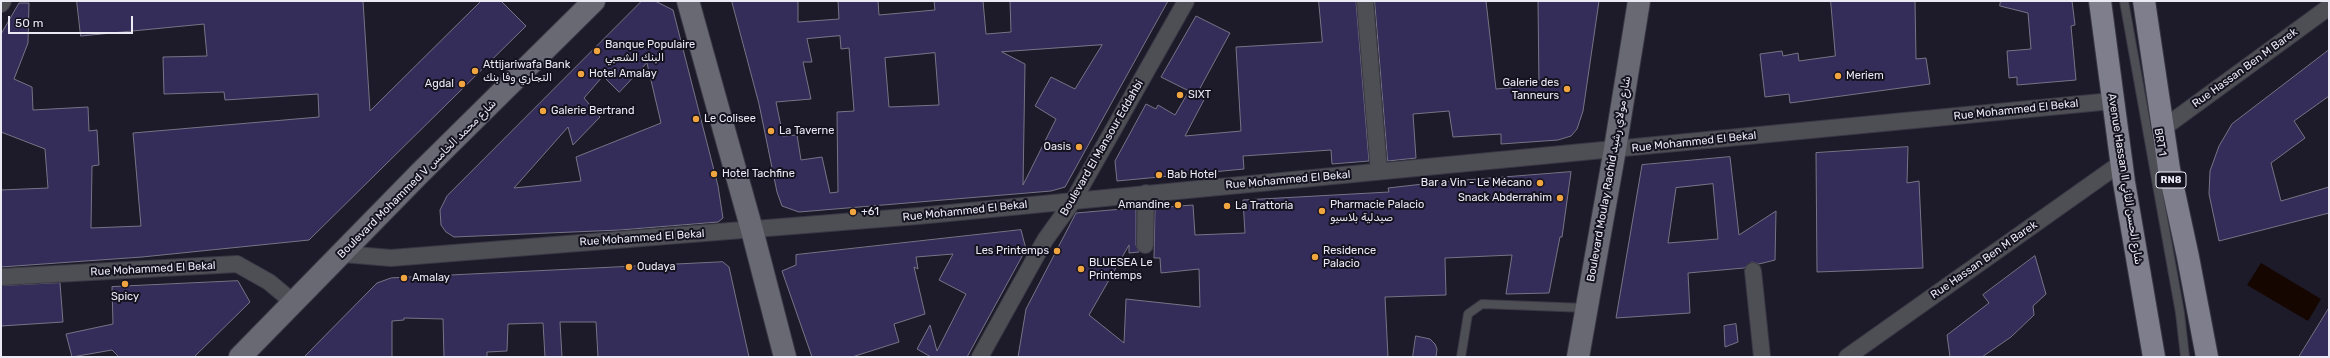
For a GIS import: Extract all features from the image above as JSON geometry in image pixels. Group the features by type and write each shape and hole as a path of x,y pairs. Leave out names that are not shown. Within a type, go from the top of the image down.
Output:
{"main road":[{"name":"Boulevard Mohammed V شارع محمد الخامس","path":"240,357 293,302 343,254 420,173 594,1"},
{"path":"688,1 752,230 785,357"},
{"name":"Boulevard Moulay Rachid شارع مولاي رشيد","path":"1578,357 1615,149 1639,1"},
{"name":"Avenue Hassan II شارع الحسن الثاني","path":"2100,1 2121,163 2154,357"},
{"name":"RN8","path":"2144,1 2162,129 2207,357"}],"street":[{"name":"Boulevard El Mansour Eddahbi","path":"980,357 1045,240 1074,201 1186,1"},
{"path":"1365,1 1379,171"},
{"name":"Rue Hassan Ben M Barek","path":"2162,129 2329,7"},
{"name":"Rue Mohammed El Bekal","path":"343,254 391,258 752,230 1074,201 2112,101"},
{"name":"Rue Hassan Ben M Barek","path":"1846,357 2121,163"},
{"path":"1145,246 1146,193"},
{"name":"Rue Mohammed El Bekal","path":"1,277 237,264 269,282 293,302"},
{"path":"1753,271 1762,357"}],"lane":[{"name":"BRT 1","path":"2124,1 2180,313 2184,357"},
{"path":"1461,357 1468,314 1482,304 1587,308"}],"shaded area":[{"path":"2261,263 2321,299 2308,321 2247,285"}],"building":[{"path":"77,1 363,1 370,111 481,1 501,1 526,26 309,240 142,257 1,267 1,190 48,188 45,149 1,132 1,34 19,3 29,3 28,43 14,79 32,87 33,110 88,107 89,131 97,130 99,165 92,166 91,228 141,226 133,133 319,117 318,94 225,100 224,92 164,94 163,57 207,56 204,24 81,36"},
{"path":"642,1 655,1 673,10 718,186 723,218 718,222 620,230 454,237 446,232 441,225 440,210 447,196","holes":["647,63 661,123 576,157 581,181 514,188 568,127 573,145 600,117 584,98 603,76 619,92"]},
{"path":"732,1 798,1 798,22 839,19 838,1 878,1 879,15 935,10 934,1 983,1 986,34 1011,32 1010,1 1168,1 1065,187 1051,191 799,212 782,206 777,192 759,104","holes":["840,36 841,49 849,48 854,111 837,112 838,192 830,193 822,157 801,160 797,135 783,136 776,102 811,99 803,62 812,62 807,39","1102,45 1075,89 1051,77 1035,106 1056,119 1023,185 1025,64 1002,52","935,53 939,105 889,107 885,58"]},
{"path":"1319,1 1356,1 1369,161 1332,164 1331,150 1243,156 1244,169 1117,181 1115,161 1146,104 1156,109 1158,105 1175,115 1189,91 1161,77 1196,16 1230,33 1199,90 1207,94 1185,136 1241,131 1236,47 1322,42"},
{"path":"1375,1 1486,1 1496,89 1539,85 1538,1 1599,1 1583,111 1577,129 1571,136 1558,140 1501,144 1501,134 1453,137 1449,111 1413,114 1416,158 1388,161"},
{"path":"1831,1 1915,1 1916,59 1926,58 1930,84 1790,103 1789,94 1765,97 1760,54 1782,51 1783,56 1798,53 1799,61 1835,56"},
{"path":"2001,1 2072,1 2075,25 2071,26 2076,80 2017,85 2017,77 2009,78 2007,51 2031,49 2028,13 2000,6"},
{"path":"2329,50 2329,96 2294,121 2305,138 2271,163 2281,201 2329,187 2329,213 2219,241 2209,194 2210,171 2219,146 2232,124"},
{"path":"1908,147 1907,183 1919,181 1923,268 1817,272 1816,153"},
{"path":"1730,157 1739,235 1776,211 1775,260 1759,264 1752,262 1744,268 1688,273 1690,313 1616,318 1642,165","holes":["1713,184 1718,239 1668,243 1676,188"]},
{"path":"1571,172 1562,237 1560,237 1549,293 1506,294 1512,255 1445,258 1446,295 1385,297 1388,357 1018,357 1026,309 1076,213 1136,209 1136,245 1139,252 1129,253 1129,245 1089,315 1124,343 1126,299 1200,307 1199,269 1161,273 1160,258 1154,258 1155,208 1193,205 1195,235 1245,233 1243,200 1389,192 1388,188 1441,182"},
{"path":"1021,230 1026,249 967,357 931,357 917,349 930,325 937,351 966,294 939,280 953,254 916,257 918,269 914,267 925,314 894,324 899,342 852,357 812,357 782,271 796,265 796,255"},
{"path":"2035,256 2046,294 2033,306 2034,315 2011,337 1982,357 1950,357 1947,335 1989,303 1983,295"},
{"path":"723,262 729,267 749,357 598,357 596,322 560,322 562,357 545,357 543,323 508,324 507,351 487,352 487,357 444,357 443,319 404,318 404,320 392,321 392,357 304,357 377,283 391,278"},
{"path":"238,281 250,302 194,357 119,357 112,350 72,357 66,334 113,324 112,287"},
{"path":"60,283 63,322 1,326 1,286"},
{"path":"2329,308 2329,357 2299,357"},
{"path":"1736,324 1738,342 1725,347 1724,326"},
{"path":"1416,336 1430,339 1435,344 1437,349 1436,357 1413,357"}],"place":[{"name":"Banque Populaire البنك الشعبي","path":"597,51"},
{"name":"Attijariwafa Bank التجاري وفا بنك","path":"475,71"},
{"name":"Hotel Amalay","path":"581,74"},
{"name":"Meriem","path":"1838,76"},
{"name":"Agdal","path":"462,84"},
{"name":"Galerie des Tanneurs","path":"1567,89"},
{"name":"SIXT","path":"1180,95"},
{"name":"Galerie Bertrand","path":"543,111"},
{"name":"Le Colisee","path":"696,119"},
{"name":"La Taverne","path":"771,131"},
{"name":"Oasis","path":"1079,147"},
{"name":"Hotel Tachfine","path":"714,174"},
{"name":"Bab Hotel","path":"1159,175"},
{"name":"Bar a Vin - Le Mécano","path":"1540,183"},
{"name":"Snack Abderrahim","path":"1560,198"},
{"name":"Amandine","path":"1178,205"},
{"name":"La Trattoria","path":"1227,206"},
{"name":"Pharmacie Palacio صيدلية بلاسيو","path":"1322,211"},
{"name":"+61","path":"853,212"},
{"name":"Les Printemps","path":"1057,251"},
{"name":"Residence Palacio","path":"1315,257"},
{"name":"Oudaya","path":"629,267"},
{"name":"BLUESEA Le Printemps","path":"1081,269"},
{"name":"Amalay","path":"404,278"},
{"name":"Spicy","path":"125,284"}]}
